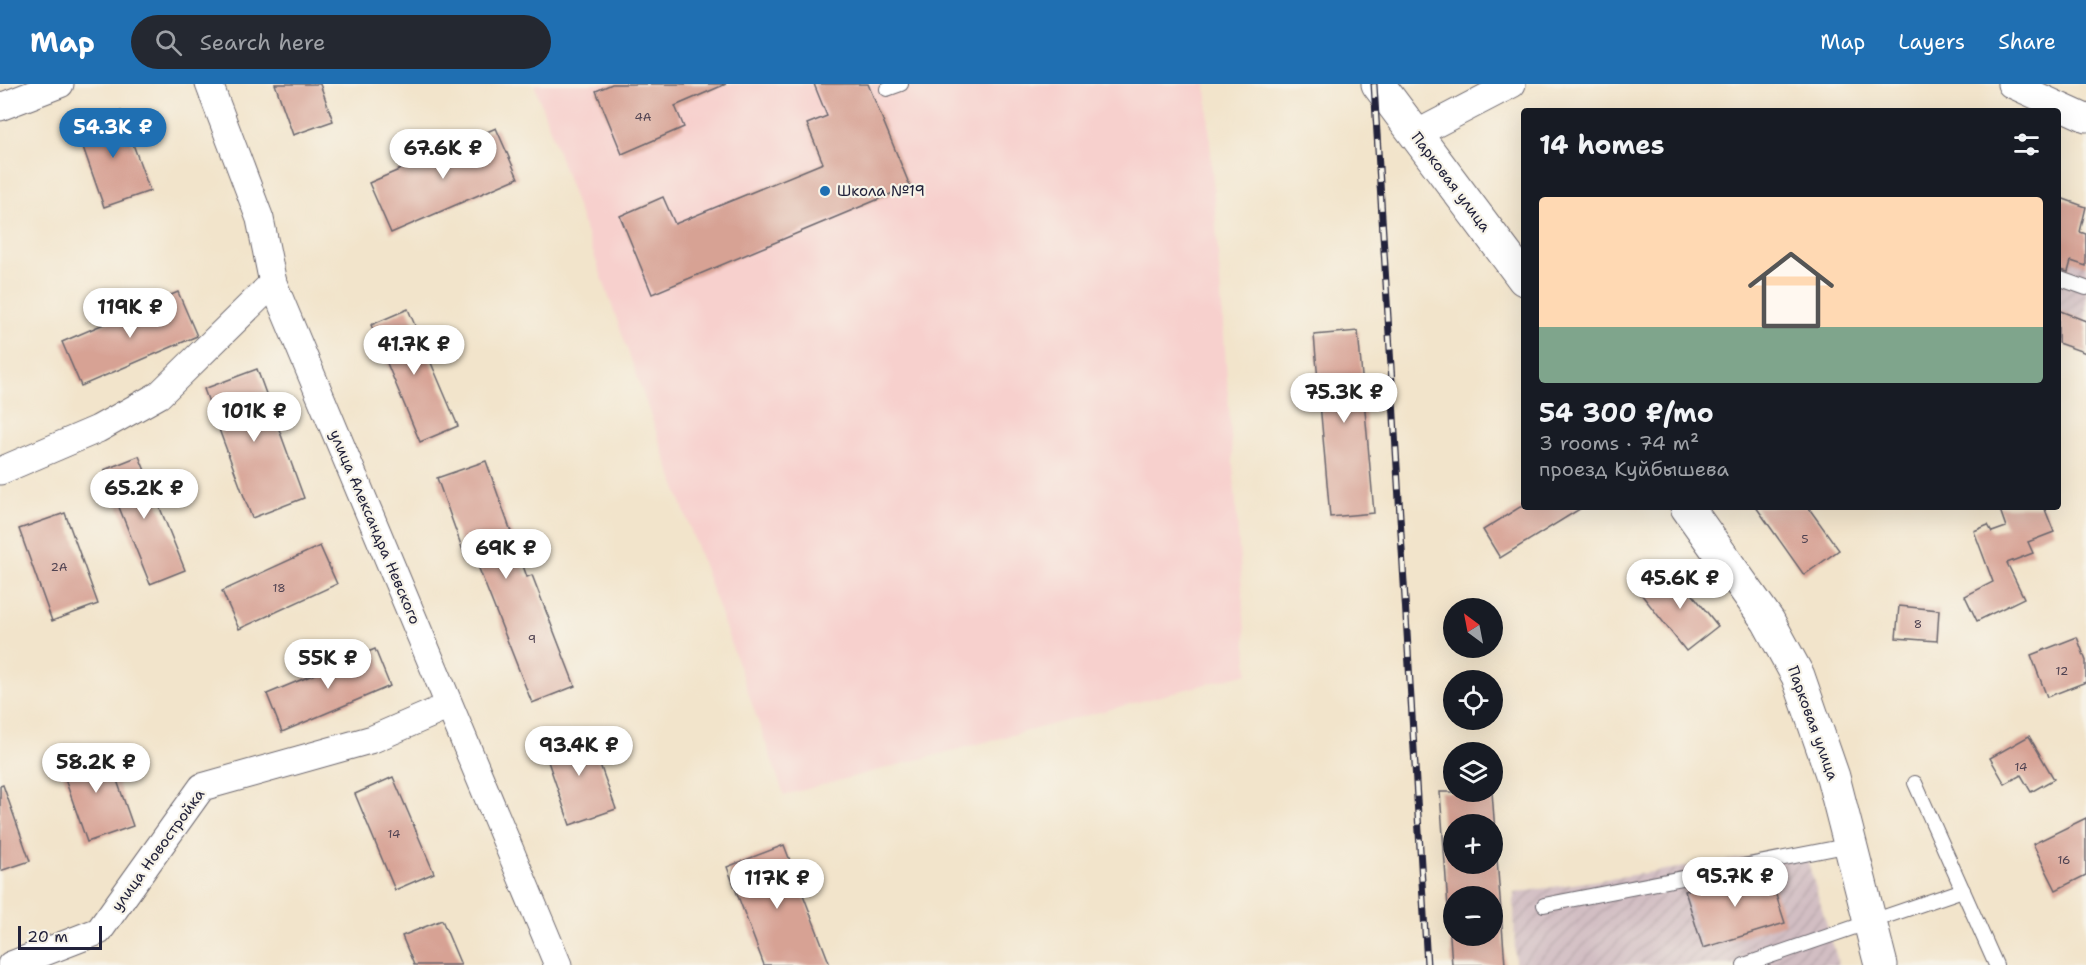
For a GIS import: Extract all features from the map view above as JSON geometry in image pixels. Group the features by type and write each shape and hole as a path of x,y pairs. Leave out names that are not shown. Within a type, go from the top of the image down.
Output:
{"street":[{"path":"0,107 60,84"},
{"name":"улица Александра Невского","path":"209,84 260,219 273,283 558,965"},
{"name":"Парковая улица","path":"1378,84 1521,275"},
{"path":"1416,134 1512,84"},
{"path":"2011,84 2086,118"},
{"path":"0,471 98,429 159,395 273,283"},
{"name":"Парковая улица","path":"1689,510 1768,621 1798,676 1833,777 1881,965"},
{"name":"улица Новостройка","path":"11,965 99,931 202,787 373,739 449,706"}],"lane":[{"path":"887,89 901,84"},
{"path":"2061,279 2086,288"},
{"path":"1915,783 1996,965"},
{"path":"1544,905 1851,845"},
{"path":"1744,965 1963,890"}],"shaded area":[{"path":"534,84 1206,84 1248,673 784,795"},
{"path":"2061,198 2086,207 2080,232 2086,234 2086,353 2061,344"},
{"path":"1804,849 1839,965 1515,965 1514,893"}],"building":[{"path":"275,84 320,84 333,121 293,135"},
{"path":"612,84 726,84 675,106 684,127 622,154 596,91"},
{"name":"Школа №19","path":"814,84 868,84 910,186 652,294 620,216 663,197 675,224 823,163 807,124 827,116"},
{"path":"121,111 150,191 104,207 76,127"},
{"path":"496,128 518,178 391,233 369,183"},
{"path":"2061,198 2086,207 2080,232 2086,234 2086,266 2071,261 2068,272 2061,270"},
{"path":"178,292 197,336 81,386 62,342"},
{"path":"408,309 458,426 420,442 371,325"},
{"path":"2061,311 2086,321 2086,353 2061,344"},
{"path":"1358,331 1374,513 1330,517 1314,335"},
{"path":"257,369 304,498 252,518 204,389"},
{"path":"139,456 185,570 150,584 104,470"},
{"path":"486,461 527,577 532,575 575,686 532,703 474,556 466,559 437,478"},
{"path":"1520,507 1521,510 1578,510 1500,558 1483,530"},
{"path":"1758,510 1810,510 1839,550 1804,575"},
{"path":"2000,510 2045,510 2054,532 2028,542 2033,553 2007,563 2024,598 1977,621 1965,596 1993,582 1974,531 1988,525 1992,532 2006,527"},
{"path":"65,513 98,604 52,621 19,529"},
{"path":"320,546 337,584 239,629 222,591"},
{"path":"1673,570 1718,626 1686,651 1641,594"},
{"path":"1899,606 1939,610 1937,641 1896,638"},
{"path":"2077,637 2086,661 2086,682 2047,697 2031,655"},
{"path":"375,649 390,686 282,732 267,694"},
{"path":"587,728 616,809 570,825 542,744"},
{"path":"2029,736 2054,779 2031,792 2021,775 2005,784 1990,758"},
{"path":"105,746 133,826 87,842 59,762"},
{"path":"393,777 434,873 395,890 355,794"},
{"path":"3,785 30,861 0,871 0,786"},
{"path":"1440,792 1443,792 1443,802 1493,802 1494,814 1443,814 1443,835"},
{"path":"2086,818 2086,875 2056,890 2033,844"},
{"path":"784,845 830,965 764,965 727,867"},
{"path":"1768,870 1785,923 1703,948 1685,891"},
{"path":"1446,874 1498,874 1499,886 1447,886"},
{"path":"442,920 461,965 414,965 402,936"},
{"path":"1503,938 1505,965 1452,965 1451,946 1503,946"}],"railway":[{"path":"1374,84 1427,965"}],"place":[{"name":"Школа №19","path":"825,191"}]}
